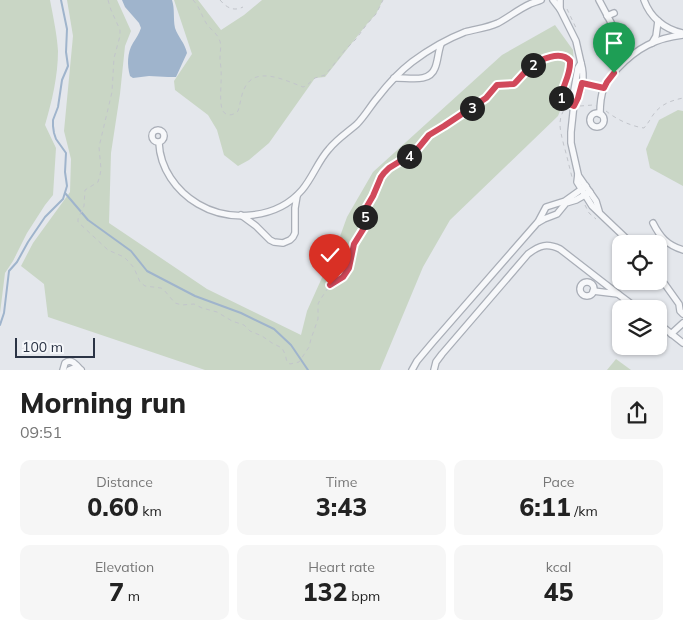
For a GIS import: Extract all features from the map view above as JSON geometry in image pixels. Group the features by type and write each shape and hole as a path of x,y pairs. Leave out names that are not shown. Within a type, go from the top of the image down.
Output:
{"street":[{"path":"159,143 159,150 168,174 188,197 204,207 216,212 241,216 259,214 275,209 298,195 334,142 357,123 394,78 413,62 441,44 464,33 498,23 533,1 541,0"},
{"path":"553,0 560,9 576,40 583,74 579,82 578,98 574,105 571,132 578,174 577,182 596,201 599,211 623,235"},
{"path":"560,0 560,9"},
{"path":"644,0 647,8 658,21 667,28 683,34"},
{"path":"597,2 607,16 608,25 616,32"},
{"path":"607,16 614,13"},
{"path":"652,42 656,36 658,21"},
{"path":"614,46 609,36 624,28"},
{"path":"600,111 604,88 624,62 652,42 683,34"},
{"path":"394,78 423,78 430,75 434,72 441,44"},
{"path":"579,82 604,88"},
{"path":"412,370 433,342 537,223 546,207 565,201 584,188"},
{"path":"537,223 557,214 566,203 588,194"},
{"path":"241,216 256,226 270,240 283,243 290,240 295,233 295,208 298,195"},
{"path":"653,222 659,234 667,242 683,250"},
{"path":"434,370 436,362 442,354 528,254 544,245 552,245 560,249 626,300"},
{"path":"667,287 681,305 680,311 683,314"},
{"path":"593,291 618,294"},
{"path":"671,334 683,323"},
{"path":"667,331 680,341 683,334"},
{"path":"63,370 65,363 72,361 81,370"},
{"path":"69,370 74,368 81,370"}],"path":[{"path":"108,0 120,30 120,36 114,58 112,92 99,147 100,175 98,182 84,190 84,206 78,222 108,250 124,257 134,268 140,282 144,286 161,288 175,303 182,305 194,304 217,312 232,321 244,325 250,331 282,348 287,362 290,364 299,362 309,347 318,319 318,304 320,300 330,285 343,277 349,268 354,244 364,228 366,208 381,177 389,168 415,152 429,135 474,107 490,94 497,85 514,84 529,68 547,58 563,56 570,61 569,75 561,98 576,107 593,105 600,111 607,111 613,117 636,127 644,128 659,107 668,101 683,98"},
{"path":"194,0 220,41 222,107 223,112 231,115 238,111 244,90 252,79 271,76 303,87 315,78 325,75 376,14 383,0"},
{"path":"220,0 231,9 238,10 242,7"}],"green space":[{"path":"0,0 50,0 58,51 54,88 45,125 56,148 53,195 27,233 5,273 0,313"},
{"path":"67,0 117,0 131,31 125,46 111,153 109,223 207,289 301,335 307,311 338,242 347,217 373,172 502,55 555,25 573,50 574,64 569,90 558,116 450,220 423,267 380,370 205,370 48,317 44,284 21,266 33,243 70,192 71,159 64,131 73,36"},
{"path":"174,0 198,0 221,30 262,0 383,0 376,14 325,77 315,78 269,143 249,160 238,166 224,155 217,130 208,115 175,90 174,81 192,54"},
{"path":"678,110 683,111 683,186 650,168 646,149 659,120"},
{"path":"616,359 631,370 607,370"}],"water":[{"path":"122,0 172,0 175,28 187,53 176,77 149,76 133,78 130,76 129,55 141,28"}],"waterway":[{"path":"0,325 4,313 9,271 17,262 45,217 63,199 67,186 65,172 66,153 56,139 53,126 62,80 68,66 66,52 67,29 61,0"},
{"path":"65,193 88,220 131,251 147,271 195,296 241,313 274,329 291,345 308,370"}],"route":[{"path":"330,285 347,273 354,244 364,228 366,208 381,177 389,168 415,152 429,135 474,107 486,98 497,85 514,84 529,68 541,60 558,56 568,58 570,61 569,75 561,98 574,106 582,83 604,88 614,73"}]}
